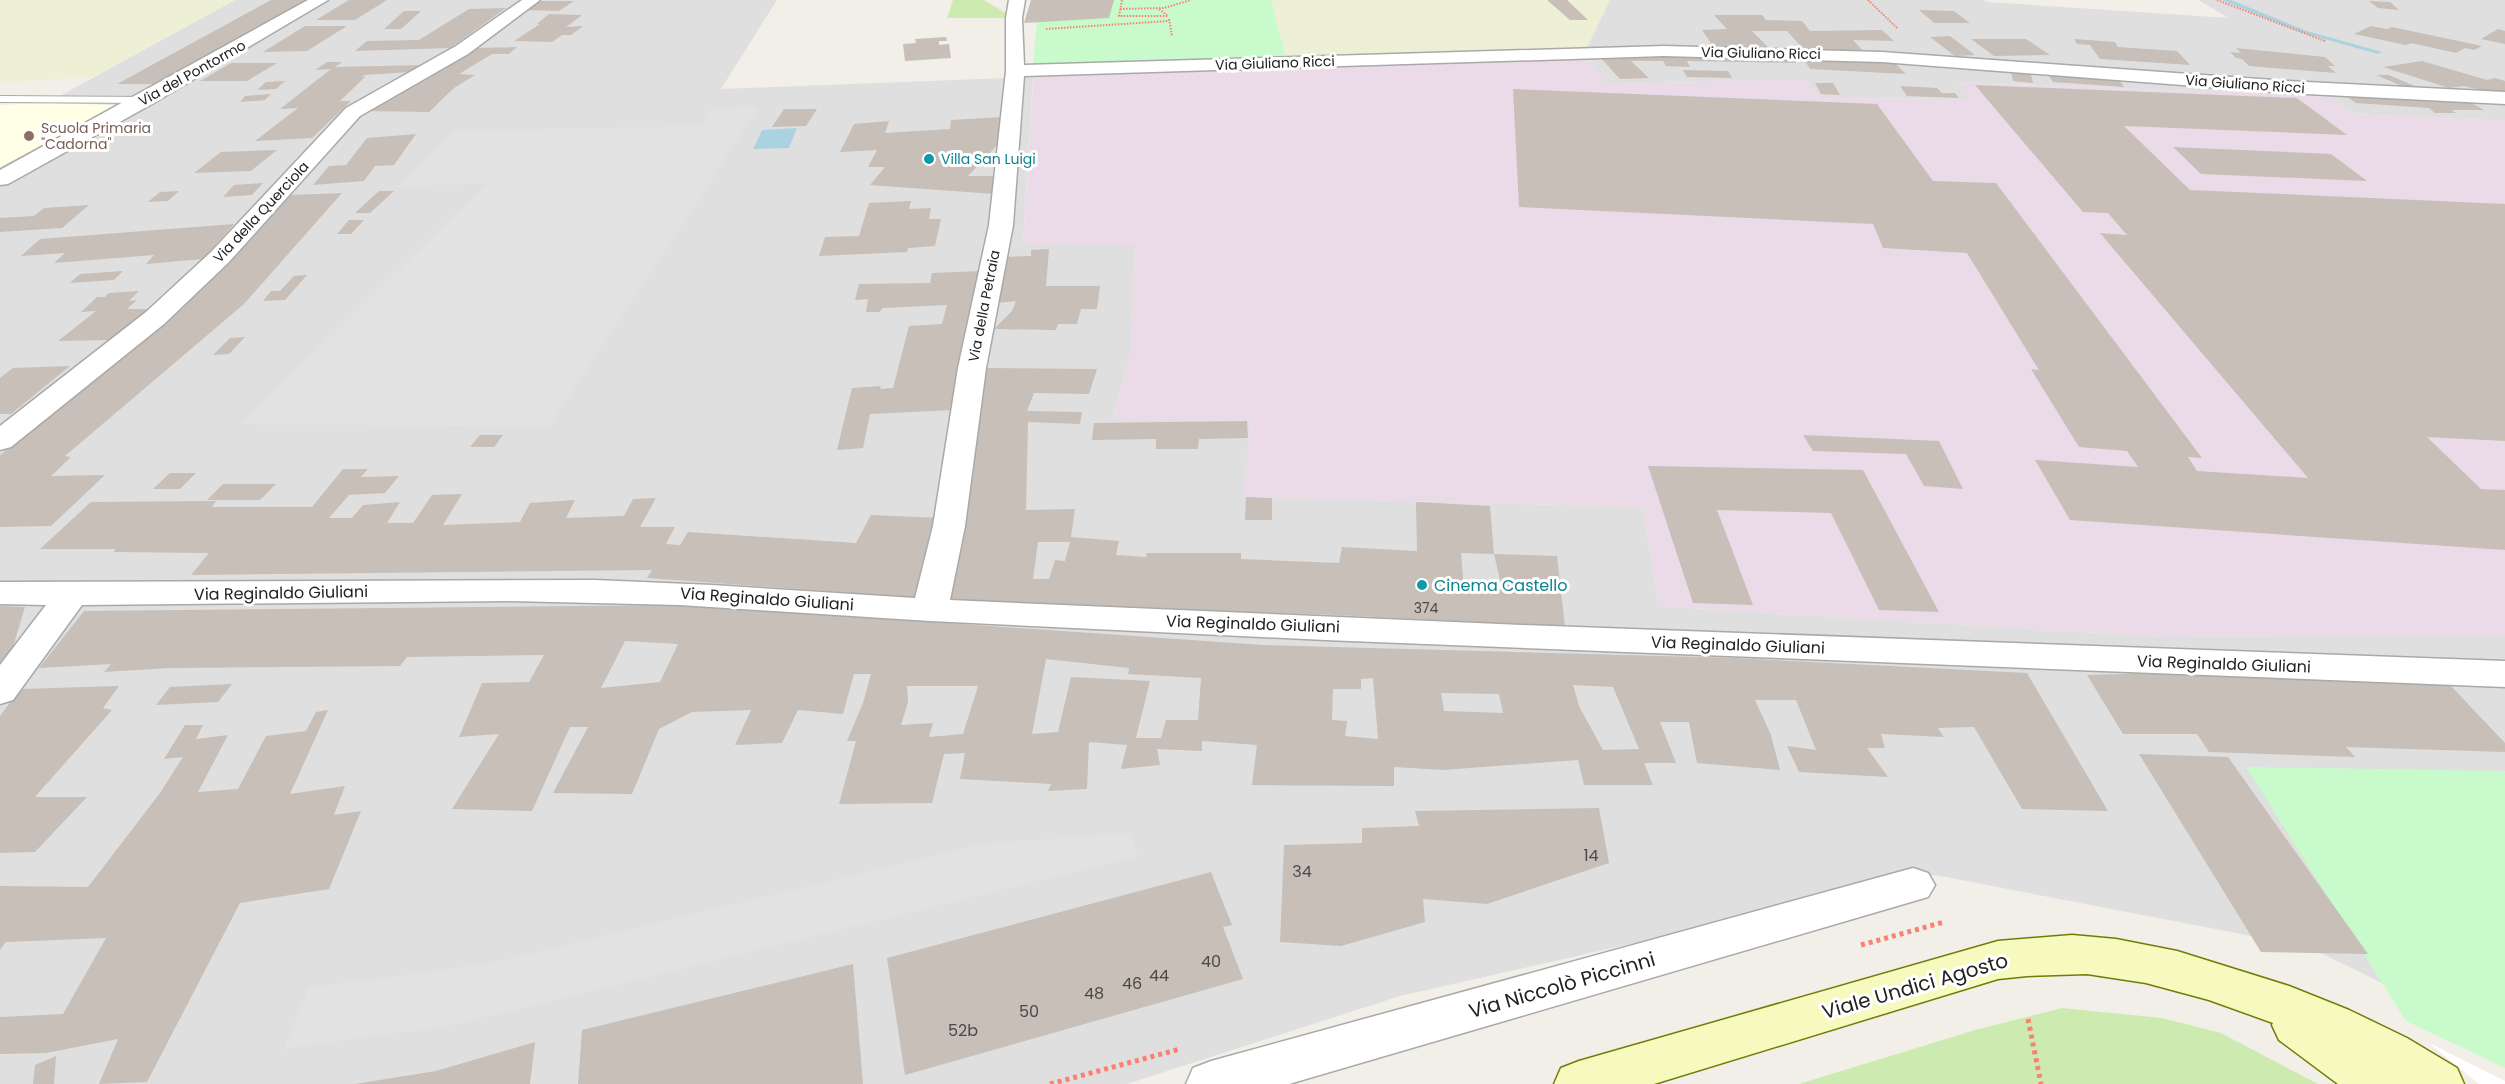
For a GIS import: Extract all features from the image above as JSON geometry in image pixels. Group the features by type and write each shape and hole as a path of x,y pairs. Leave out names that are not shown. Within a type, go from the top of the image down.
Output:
{"main road":[{"name":"Viale Undici Agosto","path":"1579,1084 1998,960 2041,954 2115,958 2200,978 2255,996 2362,1038 2439,1084"},
{"name":"Viale Undici Agosto","path":"2255,996 2377,1084"}],"street":[{"name":"Via del Pontormo","path":"0,179 145,100 320,0"},
{"name":"Via della Querciola","path":"0,441 155,318 220,257 353,112 462,50 532,0"},
{"name":"Via della Petraia","path":"930,610 949,526 972,368 1000,225 1015,71 1016,9"},
{"name":"Via Giuliano Ricci","path":"1015,71 1664,51 1871,56 2287,87 2505,98"},
{"name":"Via Reginaldo Giuliani","path":"0,593 72,595 394,591 682,594 930,610 2036,658 2505,674"},
{"path":"0,691 72,595"},
{"name":"Via Niccolò Piccinni","path":"1211,1084 1913,885"}],"lane":[{"path":"0,99 145,100"}],"path":[{"path":"1122,0 1119,16 1168,16 1159,9"},
{"path":"1120,9 1159,9 1191,0"},
{"path":"2217,0 2325,42"},
{"path":"1042,29 1169,21"},
{"path":"2028,1019 2041,1084"}],"shaded area":[{"path":"0,0 235,0 93,77 0,83"},
{"path":"235,0 777,0 721,89 1033,77 1023,243 1135,245 1131,354 1113,419 1251,421 1244,497 1643,507 1659,606 2164,637 2505,635 2505,1044 2309,947 1935,875 1400,996 1127,1084 0,1084 0,167 117,105 47,103"},
{"path":"1271,0 1610,0 1585,51 1286,58"},
{"path":"1610,0 1983,0 2229,18 2198,0 2505,0 2505,121 2353,114 2326,96 1959,82 1973,99 1820,98 1805,80 1605,84 1585,51"},
{"path":"1585,51 1605,84 1805,80 1820,98 1972,99 1958,82 2326,96 2353,114 2505,121 2505,635 2164,637 1659,606 1643,507 1243,497 1251,421 1113,420 1131,354 1135,245 1023,244 1034,68"},
{"name":"Scuola Primaria \"Cadorna\"","path":"47,103 118,105 0,167 0,105"},
{"path":"759,107 549,427 241,424 488,183 396,187 456,131 702,126 711,108"},
{"path":"1129,833 1139,856 453,1025 284,1049 309,988 488,964 983,844"}],"green space":[{"path":"953,0 984,0 1014,18 947,18"},
{"path":"1039,0 1271,0 1286,58 1033,64"},
{"path":"2246,767 2505,771 2505,1068 2406,1021"},
{"path":"2062,1008 2162,1018 2221,1033 2318,1084 1799,1084 1975,1030"}],"water":[{"path":"797,128 789,148 753,149 762,130"}],"pier":[{"path":"2429,1043 2505,1081 2505,1084 2479,1084"}],"building":[{"path":"271,0 308,0 161,84 117,84"},
{"path":"349,0 387,0 355,20 316,20"},
{"path":"1031,0 1114,0 1109,18 1024,23"},
{"path":"1547,0 1567,0 1588,20 1570,20"},
{"path":"541,1 574,1 559,11 526,10"},
{"path":"2369,1 2390,2 2399,10 2378,8"},
{"path":"506,8 450,48 355,51 367,41 419,40 469,9"},
{"path":"1919,10 1954,11 1970,23 1934,23"},
{"path":"404,11 421,11 401,29 384,29"},
{"path":"549,14 582,15 566,27 583,26 571,35 562,35 552,42 514,41 540,24 537,24"},
{"path":"1714,15 1762,15 1766,20 1802,21 1810,31 1882,30 1894,41 1853,40 1866,54 1807,53 1787,31 1752,31 1773,52 1712,50 1709,43 1711,43 1702,30 1727,29"},
{"path":"305,26 347,26 307,51 263,52"},
{"path":"2371,26 2387,29 2392,27 2482,46 2474,50 2465,48 2456,53 2354,34"},
{"path":"2498,29 2505,31 2505,44 2481,39"},
{"path":"1950,36 1975,55 1955,56 1930,37"},
{"path":"946,37 947,41 939,41 939,45 949,44 951,58 905,61 903,44 916,43 915,39"},
{"path":"1971,39 2026,39 2050,55 1994,56"},
{"path":"2074,39 2115,42 2118,47 2177,51 2190,65 2100,59 2090,45 2077,44"},
{"path":"517,47 509,54 492,54 459,74 475,75 454,88 429,112 363,111 473,48"},
{"path":"2236,48 2325,57 2335,66 2328,66 2336,73 2249,66 2230,52 2241,53"},
{"path":"1599,56 1793,56 1796,63 1687,61 1690,67 1666,66 1663,61 1631,61 1649,78 1620,79"},
{"path":"1818,56 1891,59 1906,74 1810,69 1805,61 1819,61"},
{"path":"2422,61 2487,80 2495,78 2505,81 2505,96 2464,86 2449,88 2383,67"},
{"path":"327,62 342,62 335,67 422,65 411,72 364,75 362,77 366,76 340,101 351,101 312,138 255,141 298,108 280,109 331,69 315,70"},
{"path":"231,63 277,63 247,81 200,81"},
{"path":"1683,70 1728,71 1732,78 1687,77"},
{"path":"2046,71 2116,76 2124,87 2053,82"},
{"path":"2011,72 2031,74 2033,83 2013,81"},
{"path":"2376,75 2389,75 2417,87 2404,87"},
{"path":"285,81 276,89 257,90 266,82"},
{"path":"1815,83 1833,83 1840,95 1821,94"},
{"path":"1975,85 2297,98 2347,135 2124,126 2190,190 2505,204 2505,441 2427,437 2481,489 2505,490 2505,550 2070,520 2035,460 2138,467 2127,451 2079,447 2031,369 2039,370 1967,253 1883,248 1873,224 1519,207 1513,89 1877,104 1933,181 1996,183 2202,458 2188,457 2197,471 2308,478 2100,233 2127,235 2108,213 2083,212"},
{"path":"1900,86 1937,88 1942,93 1955,93 1959,98 1907,96"},
{"path":"2341,92 2465,99 2484,110 2451,110 2456,113 2435,113 2429,108 2356,103"},
{"path":"271,94 265,100 240,102 245,96"},
{"path":"784,109 817,109 806,126 772,127"},
{"name":"Villa San Luigi","path":"1002,117 999,143 968,176 994,176 994,194 870,185 885,167 868,167 877,150 840,152 854,124 889,121 885,133 950,129 951,120"},
{"path":"416,134 394,165 375,166 364,181 313,185 329,166 346,165 367,138"},
{"path":"2173,147 2331,154 2367,181 2201,174"},
{"path":"277,150 251,171 194,173 221,152"},
{"path":"263,183 252,195 223,197 234,185"},
{"path":"179,191 168,201 148,202 160,192"},
{"path":"379,191 394,191 370,213 355,213"},
{"path":"342,193 244,304 65,456 71,457 51,476 105,475 51,526 0,527 0,455 183,308 291,195"},
{"path":"911,201 909,209 931,208 929,219 941,219 935,246 908,248 907,252 819,256 825,237 859,236 869,203"},
{"path":"89,205 62,228 0,232 0,218 34,216 44,208"},
{"path":"349,220 364,220 351,234 337,234"},
{"path":"234,224 203,259 146,264 154,255 54,263 65,253 21,256 40,239"},
{"path":"1049,249 1046,286 1100,286 1097,309 1081,309 1077,324 1058,324 1056,330 994,329 1012,311 1016,301 997,303 1005,257 1031,256 1031,250"},
{"path":"123,271 114,280 70,283 80,274"},
{"path":"980,271 953,410 870,414 863,448 837,450 852,388 881,386 880,389 893,388 909,326 942,324 947,305 883,308 879,312 866,312 868,299 855,300 859,284 930,283 932,273"},
{"path":"307,275 285,300 263,301 271,291 280,291 294,276"},
{"path":"139,291 129,301 137,300 127,309 149,309 112,340 58,341 96,311 81,312 97,297 105,297 109,293"},
{"path":"245,337 229,354 213,355 230,338"},
{"path":"70,366 11,414 0,414 0,378 13,368"},
{"path":"981,368 1097,369 1089,394 1034,393 1027,411 1082,412 1080,424 1028,422 1026,510 1075,509 1071,537 1119,541 1116,555 1146,557 1147,553 1241,553 1241,559 1339,563 1342,547 1417,551 1416,502 1490,506 1494,554 1557,556 1565,627 1338,615 944,602","holes":["1038,542 1070,542 1065,561 1055,560 1049,579 1033,579","1461,553 1494,554 1502,589 1464,590"]},
{"path":"1247,421 1248,438 1199,439 1198,449 1156,449 1156,439 1092,440 1094,423"},
{"path":"480,435 503,435 494,447 470,447"},
{"path":"1803,435 1939,441 1963,489 1924,486 1906,454 1813,451"},
{"path":"1648,466 1863,470 1939,612 1879,610 1831,513 1717,510 1753,605 1693,603"},
{"path":"343,469 368,469 361,477 399,476 385,493 349,495 329,518 352,518 363,505 400,502 387,523 413,523 432,495 462,494 443,525 520,522 530,503 575,500 566,518 624,516 633,499 656,498 640,527 675,527 666,544 680,545 688,532 856,543 871,515 941,518 922,598 647,578 652,570 191,575 209,553 40,549 91,502 216,501 212,507 312,507"},
{"path":"170,473 196,473 180,489 153,489"},
{"path":"223,484 276,484 260,500 207,500"},
{"path":"1246,497 1272,498 1272,520 1245,520"},
{"path":"687,605 1263,645 1736,658 2027,673 2108,811 2022,809 1974,727 1938,728 1944,737 1881,734 1885,748 1867,748 1888,777 1799,772 1787,746 1816,750 1796,700 1755,700 1771,735 1780,770 1697,763 1689,722 1660,722 1676,763 1644,763 1653,785 1584,785 1578,760 1443,770 1394,767 1394,786 1252,785 1257,745 1202,741 1202,751 1157,749 1160,765 1121,769 1127,745 1089,742 1087,789 1048,791 1051,784 960,779 965,753 944,754 932,803 839,804 856,741 847,741 863,703 871,674 854,674 843,714 798,710 782,743 735,745 751,710 692,712 659,729 632,794 553,793 588,727 570,727 532,811 452,809 499,734 459,737 482,683 529,682 544,655 407,657 400,666 170,668 104,672 111,664 39,668 84,611","holes":["625,641 678,644 660,682 601,688","1046,659 1129,668 1128,674 1201,678 1198,720 1166,720 1161,738 1136,738 1150,681 1071,677 1058,732 1032,734","1373,678 1378,739 1345,736 1347,721 1332,720 1333,689 1361,689 1361,679","1573,685 1613,687 1639,749 1603,750 1579,706","907,686 978,686 963,734 929,737 933,723 901,725 908,702","1441,693 1499,694 1503,713 1444,711"]},
{"path":"0,606 25,607 10,657 0,670"},
{"path":"2156,673 2450,685 2505,743 2505,752 2346,747 2355,757 2209,752 2197,734 2123,734 2087,675"},
{"path":"232,684 218,702 156,705 170,687"},
{"path":"119,686 103,708 112,710 35,797 87,797 35,852 0,853 0,716 20,689"},
{"path":"328,710 290,794 345,786 334,815 361,811 329,889 240,903 147,1082 99,1084 118,1039 46,1053 0,1054 0,1017 63,1014 106,938 6,942 0,950 0,886 88,887 160,793 183,757 164,759 185,725 203,725 196,739 228,735 198,792 238,789 266,736 306,731 316,712"},
{"path":"2139,754 2228,757 2368,954 2261,952"},
{"path":"1599,808 1609,863 1487,904 1423,899 1425,922 1341,946 1280,942 1284,845 1362,843 1362,828 1419,826 1415,811"},
{"path":"1211,872 1232,925 1223,927 1243,979 905,1075 887,958"},
{"path":"853,964 863,1084 578,1084 582,1030"},
{"path":"535,1042 530,1084 355,1084 436,1071"},
{"path":"56,1056 54,1084 33,1084 35,1065"}],"waterway":[{"path":"2225,0 2305,32 2378,52"}],"place":[{"name":"Scuola Primaria \"Cadorna\"","path":"29,136"},
{"name":"Villa San Luigi","path":"929,159"},
{"name":"Cinema Castello","path":"1422,585"}]}
